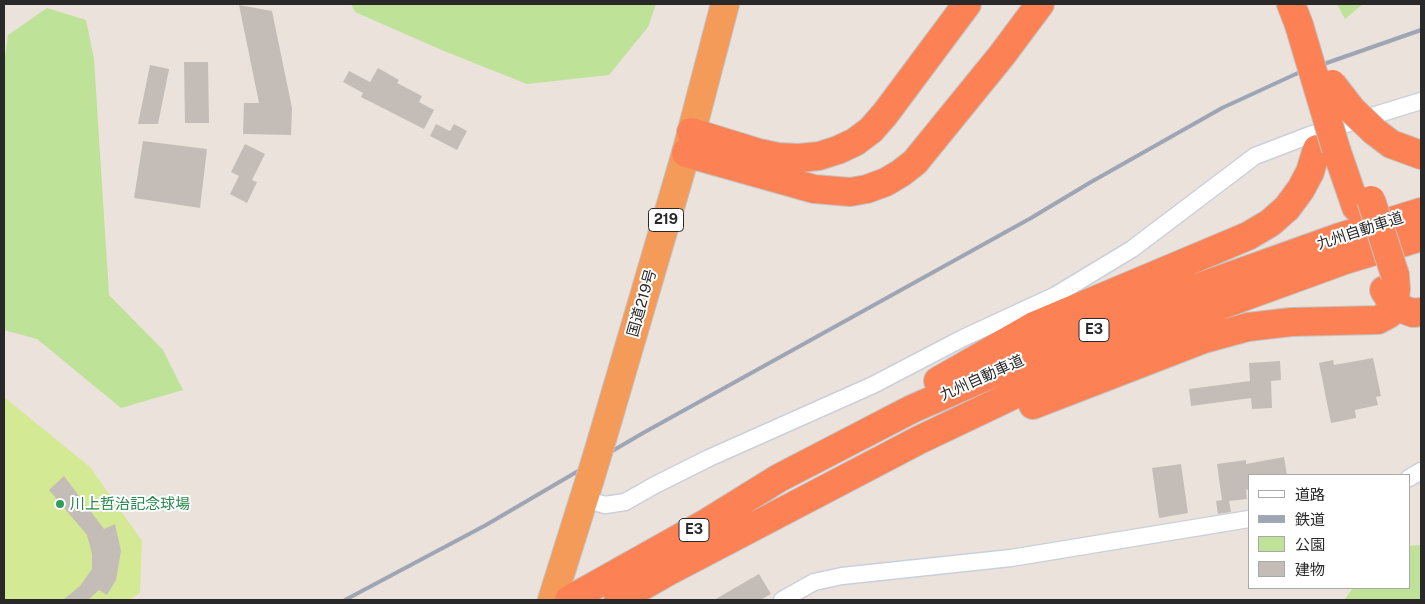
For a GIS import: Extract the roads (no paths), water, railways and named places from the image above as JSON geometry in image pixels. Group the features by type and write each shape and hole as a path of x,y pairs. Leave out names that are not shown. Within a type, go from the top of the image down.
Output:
{"highway":[{"name":"国道219号","path":"552,600 603,436 689,143 725,4"},
{"path":"689,143 778,157 799,158 819,156 855,142 871,130 885,114 967,4"},
{"path":"689,143 814,189 850,192 886,182 901,174 919,157 1002,55 1040,4"},
{"path":"919,440 1047,400 1204,338 1248,327 1290,322 1378,320 1389,314 1394,306 1396,289 1387,277 1302,13"},
{"path":"779,478 905,399 1034,326 1248,236 1270,223 1287,208 1301,189 1310,172 1345,143 1391,144 1421,154"},
{"name":"九州自動車道","path":"612,589 708,522 779,478 912,409 1075,338 1197,288 1340,237 1421,212"},
{"name":"九州自動車道","path":"569,600 669,571 919,440 1028,388 1202,312 1345,260 1421,237"},
{"path":"1394,306 1413,313 1421,312"}],"street":[{"path":"587,489 605,505 625,502 709,458 873,384 963,338 1056,295 1132,249 1255,156 1310,135 1421,102"},
{"path":"1410,477 1421,471"},
{"path":"782,600 814,582 842,576 1011,558 1248,519"}],"railway":[{"path":"345,600 486,525 643,433 1031,218 1222,108 1298,73 1421,30"}],"place":[{"name":"川上哲治記念球場","path":"60,504"}]}
